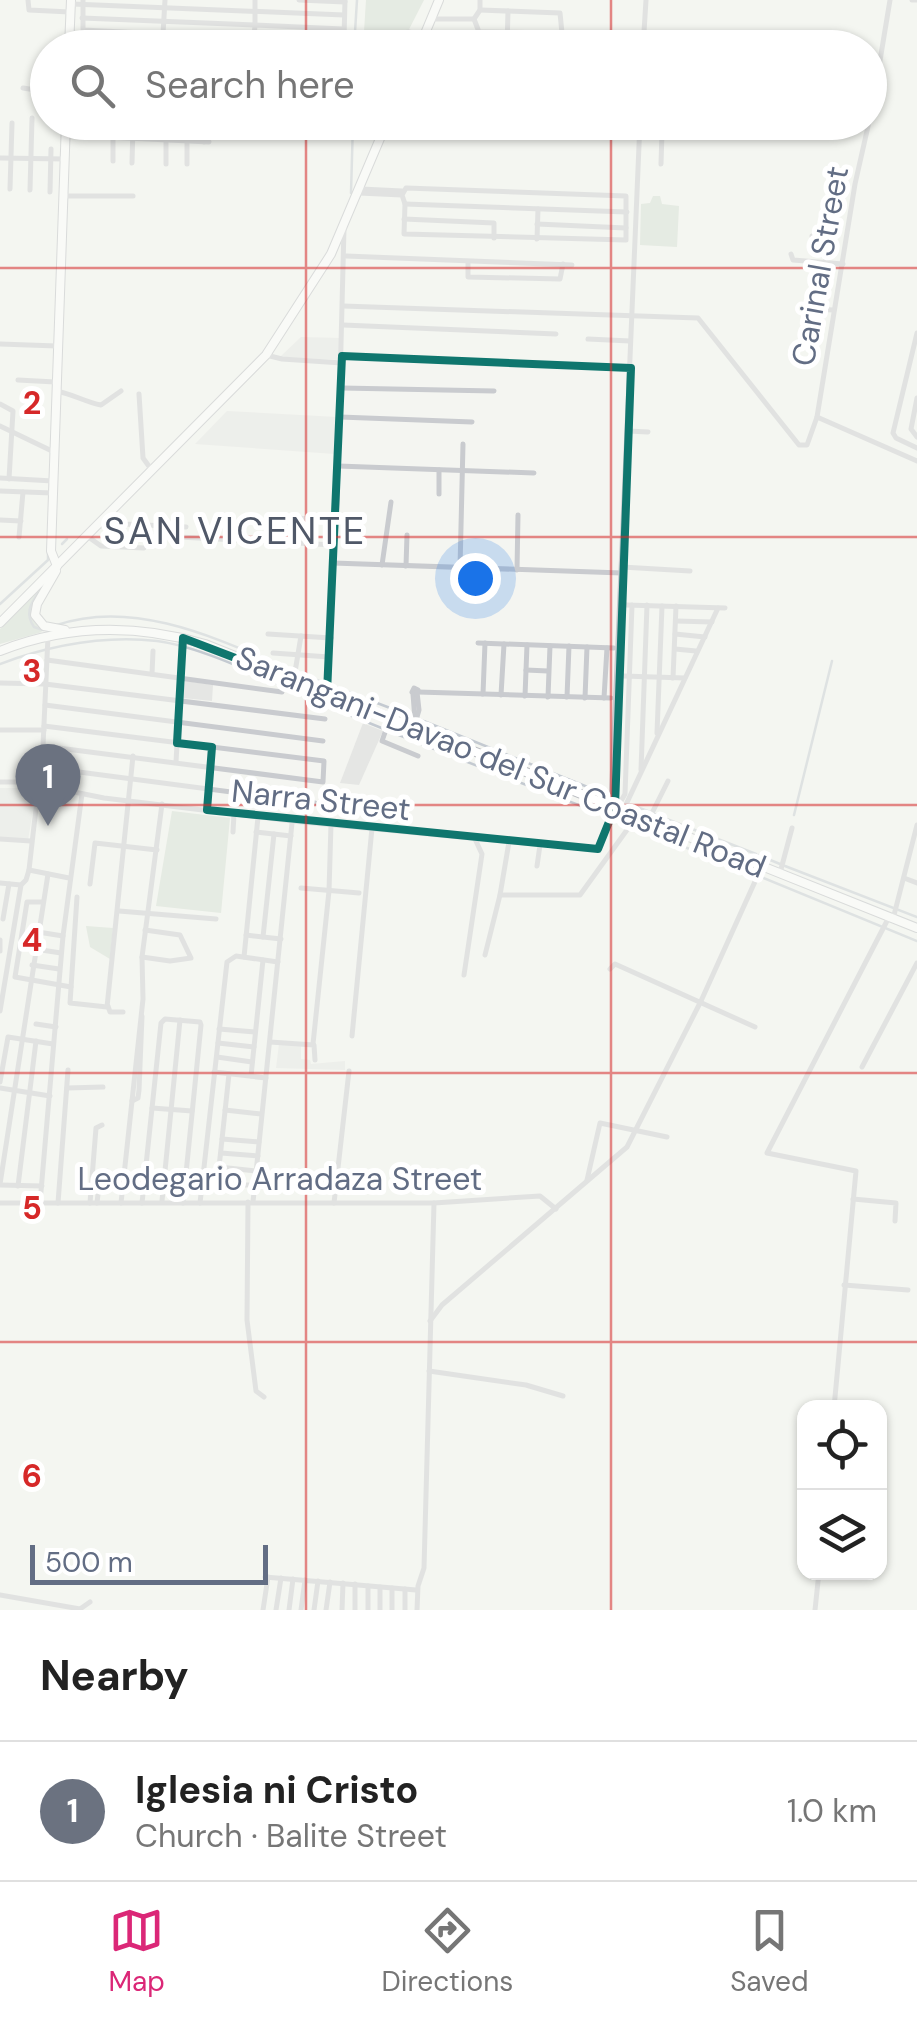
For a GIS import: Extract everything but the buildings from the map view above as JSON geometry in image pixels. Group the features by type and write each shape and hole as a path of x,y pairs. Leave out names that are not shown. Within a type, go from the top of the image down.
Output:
{"main road":[{"path":"426,30 439,0"},
{"path":"67,5 68,30"},
{"path":"57,566 51,556 52,493 65,140"},
{"path":"0,622 266,355 318,278 381,140"},
{"name":"Sarangani-Davao del Sur Coastal Road","path":"57,566 36,606 40,624 49,628 122,628 294,680 415,724 917,928"},
{"name":"Sarangani-Davao del Sur Coastal Road","path":"0,651 46,644 76,631"}],"street":[{"path":"28,0 28,10 83,2 344,15"},
{"path":"188,8 189,0"},
{"path":"254,30 255,0"},
{"path":"82,18 344,29 345,1 299,0"},
{"path":"474,19 480,10 480,0"},
{"path":"645,30 646,0"},
{"name":"Carinal Street","path":"885,30 890,0"},
{"path":"82,30 83,2"},
{"path":"163,30 165,4"},
{"path":"480,10 560,13 562,30"},
{"path":"507,30 508,10"},
{"path":"431,19 474,19"},
{"path":"474,19 478,30"},
{"path":"23,88 30,89"},
{"path":"10,189 12,123"},
{"path":"30,190 31,140"},
{"path":"112,140 113,161"},
{"path":"132,163 133,140"},
{"path":"166,164 166,140 207,140"},
{"path":"616,808 639,140"},
{"path":"661,164 662,140"},
{"name":"Carinal Street","path":"817,418 865,140"},
{"path":"187,141 187,164"},
{"path":"50,192 52,148"},
{"path":"0,158 64,160"},
{"path":"406,188 626,196 631,212 625,242 404,237 402,193 406,188"},
{"path":"360,191 402,193"},
{"path":"515,208 516,192"},
{"path":"63,196 133,196"},
{"path":"405,204 631,212"},
{"path":"494,207 494,238"},
{"path":"536,239 538,208"},
{"path":"404,219 494,223"},
{"path":"537,224 626,228"},
{"path":"327,693 346,256 344,228"},
{"path":"812,236 814,247 825,252 826,263"},
{"path":"791,254 793,260 843,264"},
{"path":"346,256 572,265"},
{"path":"468,262 468,276 560,279 563,264"},
{"path":"343,306 700,319 801,446 807,444 817,418 917,461"},
{"path":"808,309 834,310"},
{"path":"342,325 556,334"},
{"path":"917,333 893,433 917,448"},
{"path":"588,340 632,341"},
{"path":"0,344 57,346"},
{"path":"266,355 282,359 631,368"},
{"path":"908,373 917,375"},
{"path":"18,380 56,386 86,403 101,405 121,391"},
{"path":"341,388 494,391"},
{"path":"138,394 143,458 153,471"},
{"path":"917,398 911,429 917,437"},
{"path":"0,404 13,410 9,479"},
{"path":"340,418 472,422"},
{"path":"0,426 54,452"},
{"path":"628,431 648,432"},
{"path":"460,568 463,444"},
{"path":"338,466 534,474"},
{"path":"439,470 439,494"},
{"path":"0,478 53,481"},
{"path":"0,492 52,493"},
{"path":"20,538 23,492"},
{"path":"382,564 391,502"},
{"path":"110,514 124,524 186,527"},
{"path":"517,570 518,515"},
{"path":"274,517 336,520"},
{"path":"0,520 21,520"},
{"path":"99,525 122,534 334,546"},
{"path":"406,566 408,535"},
{"path":"88,536 100,546 144,548"},
{"path":"333,563 690,571"},
{"path":"616,808 627,795 640,773 722,608 629,605 627,795"},
{"path":"640,773 647,605"},
{"path":"657,738 662,606"},
{"path":"674,678 676,606"},
{"path":"676,620 712,622"},
{"path":"268,634 330,638"},
{"path":"675,634 705,637"},
{"path":"294,680 302,636"},
{"path":"415,724 414,692 608,698 610,648 537,642 482,643 482,694"},
{"path":"0,883 21,884 29,870 43,746 46,644"},
{"path":"176,762 183,644"},
{"path":"502,695 504,644"},
{"path":"525,696 527,645"},
{"path":"548,697 550,646"},
{"path":"567,697 569,646"},
{"path":"586,698 587,647"},
{"path":"674,649 698,652"},
{"path":"152,674 153,652"},
{"path":"273,653 329,658"},
{"path":"46,660 282,692"},
{"path":"674,664 692,664"},
{"path":"526,670 549,670"},
{"path":"626,676 686,678"},
{"path":"0,683 45,684 324,719"},
{"path":"45,705 323,740"},
{"path":"390,718 383,742 418,756"},
{"path":"0,730 44,728 324,761 323,782 43,746"},
{"path":"122,1012 109,1011 108,1006 133,756"},
{"path":"41,766 316,803"},
{"path":"207,810 210,767"},
{"path":"648,821 668,781"},
{"name":"Narra Street","path":"0,782 40,784 129,801 292,821 598,849 616,808"},
{"path":"40,1203 61,952 82,794"},
{"path":"136,1088 140,1074 142,957 162,804"},
{"path":"233,832 234,814"},
{"path":"500,895 580,895 637,816"},
{"path":"244,956 258,817"},
{"path":"264,1397 256,1391 248,1320 250,1202 255,1185 292,821"},
{"path":"315,1060 312,1044 328,904 332,824"},
{"path":"835,1400 856,1171 767,1153 891,918 914,848 917,825"},
{"path":"352,1036 372,828"},
{"path":"780,874 792,828"},
{"path":"256,832 290,836"},
{"path":"263,937 274,834"},
{"path":"464,975 482,852 475,838"},
{"path":"0,839 31,841"},
{"path":"485,955 508,842"},
{"path":"90,884 95,843 157,850"},
{"path":"537,866 540,845"},
{"path":"432,1313 622,1152 637,1130 701,1001 762,866"},
{"path":"29,870 69,878"},
{"path":"42,1186 0,1185 48,874"},
{"path":"904,878 917,883"},
{"path":"3,919 9,884"},
{"path":"0,1010 21,884"},
{"path":"302,888 359,892"},
{"path":"77,897 70,1004 108,1006"},
{"path":"42,902 28,900 15,975 71,987"},
{"path":"328,904 336,906"},
{"path":"118,911 216,919"},
{"path":"142,957 190,958 180,934 145,930"},
{"path":"38,932 63,936"},
{"path":"246,935 281,939"},
{"path":"0,940 0,951"},
{"path":"34,948 61,952"},
{"path":"200,1202 226,962 244,956 278,962"},
{"path":"251,1076 263,960"},
{"path":"862,1067 917,962"},
{"path":"610,970 615,964 755,1027"},
{"path":"32,965 60,969"},
{"path":"121,1203 132,1101 138,1098 135,1064 142,1017"},
{"path":"142,1203 162,1019 201,1023 183,1203"},
{"path":"162,1203 180,1020"},
{"path":"36,1024 56,1027"},
{"path":"219,1029 255,1032"},
{"path":"50,1096 0,1085 6,1039 54,1044"},
{"path":"18,1186 36,1042"},
{"path":"270,1042 312,1044"},
{"path":"218,1043 254,1046"},
{"path":"216,1057 252,1062"},
{"path":"135,1064 140,1074"},
{"path":"58,1203 68,1070"},
{"path":"334,1202 349,1071"},
{"path":"214,1072 266,1078"},
{"path":"217,1186 230,1074"},
{"path":"67,1088 103,1087"},
{"path":"152,1108 192,1111"},
{"path":"225,1110 261,1114"},
{"path":"93,1203 96,1128 102,1125"},
{"path":"586,1183 598,1125 667,1137"},
{"path":"222,1139 259,1142"},
{"path":"220,1154 258,1156"},
{"path":"219,1167 256,1171"},
{"path":"93,1203 107,1171"},
{"path":"203,1185 255,1185"},
{"name":"Leodegario Arradaza Street","path":"0,1203 434,1204 540,1196 556,1208"},
{"path":"853,1199 896,1203 896,1221"},
{"path":"417,1610 424,1568 434,1204"},
{"path":"844,1285 908,1290"},
{"path":"428,1371 526,1385 563,1396"},
{"path":"263,1610 266,1577 418,1590"},
{"path":"276,1610 280,1578"},
{"path":"289,1610 293,1579"},
{"path":"302,1610 305,1580"},
{"path":"815,1610 818,1580"},
{"path":"314,1610 318,1582"},
{"path":"326,1610 330,1582"},
{"path":"342,1610 343,1584"},
{"path":"355,1610 356,1584"},
{"path":"368,1586 368,1610"},
{"path":"380,1586 380,1610"},
{"path":"392,1588 392,1610"},
{"path":"405,1588 405,1610"},
{"path":"0,1595 80,1609 90,1602"}],"highlighted area":[{"path":"342,356 631,368 615,807 598,849 207,810 212,747 177,743 183,638 327,693"}],"shaded area":[{"path":"366,0 424,0 409,30 364,30"},
{"path":"653,196 660,196 662,204 679,206 677,247 640,245 641,204 650,203"},
{"path":"301,337 340,338 340,360 280,357"},
{"path":"227,411 337,417 335,454 195,444"},
{"path":"37,590 40,592 31,606 31,617 42,632 0,644 0,629"},
{"path":"185,681 213,685 212,701 183,698"},
{"path":"363,723 383,731 359,785 340,783"},
{"path":"0,788 37,788 28,840 0,838"},
{"path":"172,811 230,818 221,913 156,906"},
{"path":"86,926 113,928 110,959 90,947"},
{"path":"279,1044 301,1045 301,1059 310,1060 311,1064 345,1061 345,1070 276,1068"}],"waterway":[{"path":"355,30 357,0"},
{"path":"351,193 352,140"},
{"path":"62,544 67,539"},
{"path":"0,604 48,560 48,551"},
{"path":"38,593 29,614 34,627 43,630"},
{"path":"57,625 116,616 147,619 206,635 291,670"},
{"path":"0,664 58,647 97,641 137,639 178,645 626,823"},
{"path":"794,815 832,661"},
{"path":"302,674 324,683"},
{"path":"330,685 411,716"},
{"path":"421,720 610,796"},
{"path":"615,798 619,800"},
{"path":"629,804 650,812"},
{"path":"654,814 756,854"},
{"path":"635,827 754,875"},
{"path":"758,855 780,864"},
{"path":"785,866 917,917"},
{"path":"761,877 917,941"}],"place":[{"name":"Iglesia ni Cristo","path":"48,826"}],"district":[{"name":"SAN VICENTE","path":"235,531"}]}
